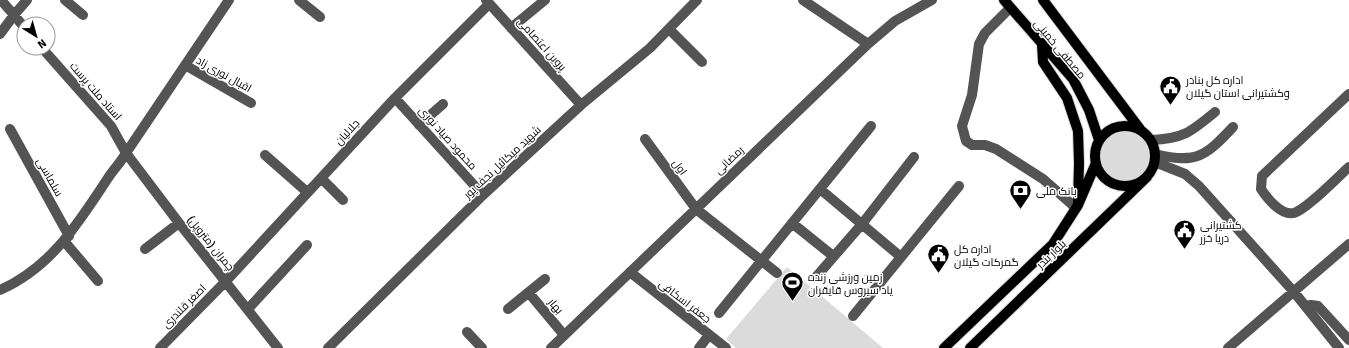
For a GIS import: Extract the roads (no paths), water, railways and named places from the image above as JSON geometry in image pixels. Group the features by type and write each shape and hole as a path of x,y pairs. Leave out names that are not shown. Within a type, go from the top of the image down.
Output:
{"main road":[{"name":"مصطفی خمینی","path":"1043,0 1140,129"},
{"name":"مصطفی خمینی","path":"1007,4 1072,80 1088,110 1099,140"},
{"path":"1042,45 1044,62 1067,98 1078,131 1080,163 1077,206"},
{"path":"1117,126 1125,126 1140,129 1150,140 1155,158 1147,177 1134,185 1118,185 1104,177 1096,163 1095,156 1099,140 1110,129 1117,126"},
{"name":"بلوار بندر","path":"944,348 1053,244 1077,206 1096,163"},
{"name":"بلوار بندر","path":"970,348 1147,177"}],"street":[{"path":"1,0 16,17"},
{"path":"0,34 27,0"},
{"path":"65,0 83,15"},
{"path":"0,290 16,283 44,262 67,239 229,0"},
{"path":"299,0 320,17"},
{"path":"511,28 545,0"},
{"name":"شهید میکائیل نجف پور","path":"328,348 483,195 581,105 650,48 698,0"},
{"path":"803,0 868,44"},
{"name":"رمضانی","path":"551,348 868,44 895,20 932,0"},
{"name":"پروین اعتصامی","path":"488,2 581,105"},
{"name":"جلالیان","path":"226,281 395,98 488,2"},
{"path":"1007,4 985,33 979,44 972,95 962,126 966,141 972,145 985,145 996,149 1043,179 1077,206"},
{"path":"669,30 702,62"},
{"name":"استاد ملت پرست","path":"49,56 111,126 126,153"},
{"name":"اقبال نوری زاد","path":"184,65 251,103"},
{"path":"1349,94 1262,176 1261,189 1269,201 1286,212 1294,213 1303,208 1349,168"},
{"name":"محمود صیاد نوری","path":"395,98 483,195"},
{"path":"419,125 443,104"},
{"path":"1150,140 1175,138 1185,134 1215,112"},
{"path":"719,313 871,126"},
{"path":"1155,158 1190,159 1207,152 1233,127"},
{"name":"سلماسی","path":"10,129 67,239 98,281"},
{"name":"اول","path":"645,139 696,209 777,273"},
{"name":"چمران (متروپل)","path":"126,153 179,223 278,348"},
{"path":"265,155 308,192"},
{"path":"816,277 862,224 914,157"},
{"path":"1155,158 1185,174 1199,186 1294,292 1340,348"},
{"path":"321,178 343,200"},
{"path":"853,316 958,186"},
{"path":"820,188 901,257"},
{"path":"145,249 179,223"},
{"path":"792,223 833,256"},
{"path":"1228,348 1349,244"},
{"path":"248,309 307,245"},
{"name":"جعفر اسکافی","path":"630,272 726,348"},
{"path":"508,309 545,279"},
{"name":"اصغر قلندری","path":"160,348 226,281"},
{"name":"بهار","path":"529,293 564,335"},
{"path":"1305,306 1318,306 1349,340"},
{"path":"467,332 482,348"},
{"path":"699,348 709,335"}],"place":[{"name":"اداره کل بنادر وکشتیرانی استان گیلان","path":"1171,106"},
{"name":"بانک ملی","path":"1021,210"},
{"name":"کشتیرانی دریا خزر","path":"1185,250"},
{"name":"اداره کل گمرکات گیلان","path":"938,274"},
{"name":"زمین ورزشی زنده یاد سیروس قایقران","path":"793,302"}]}
